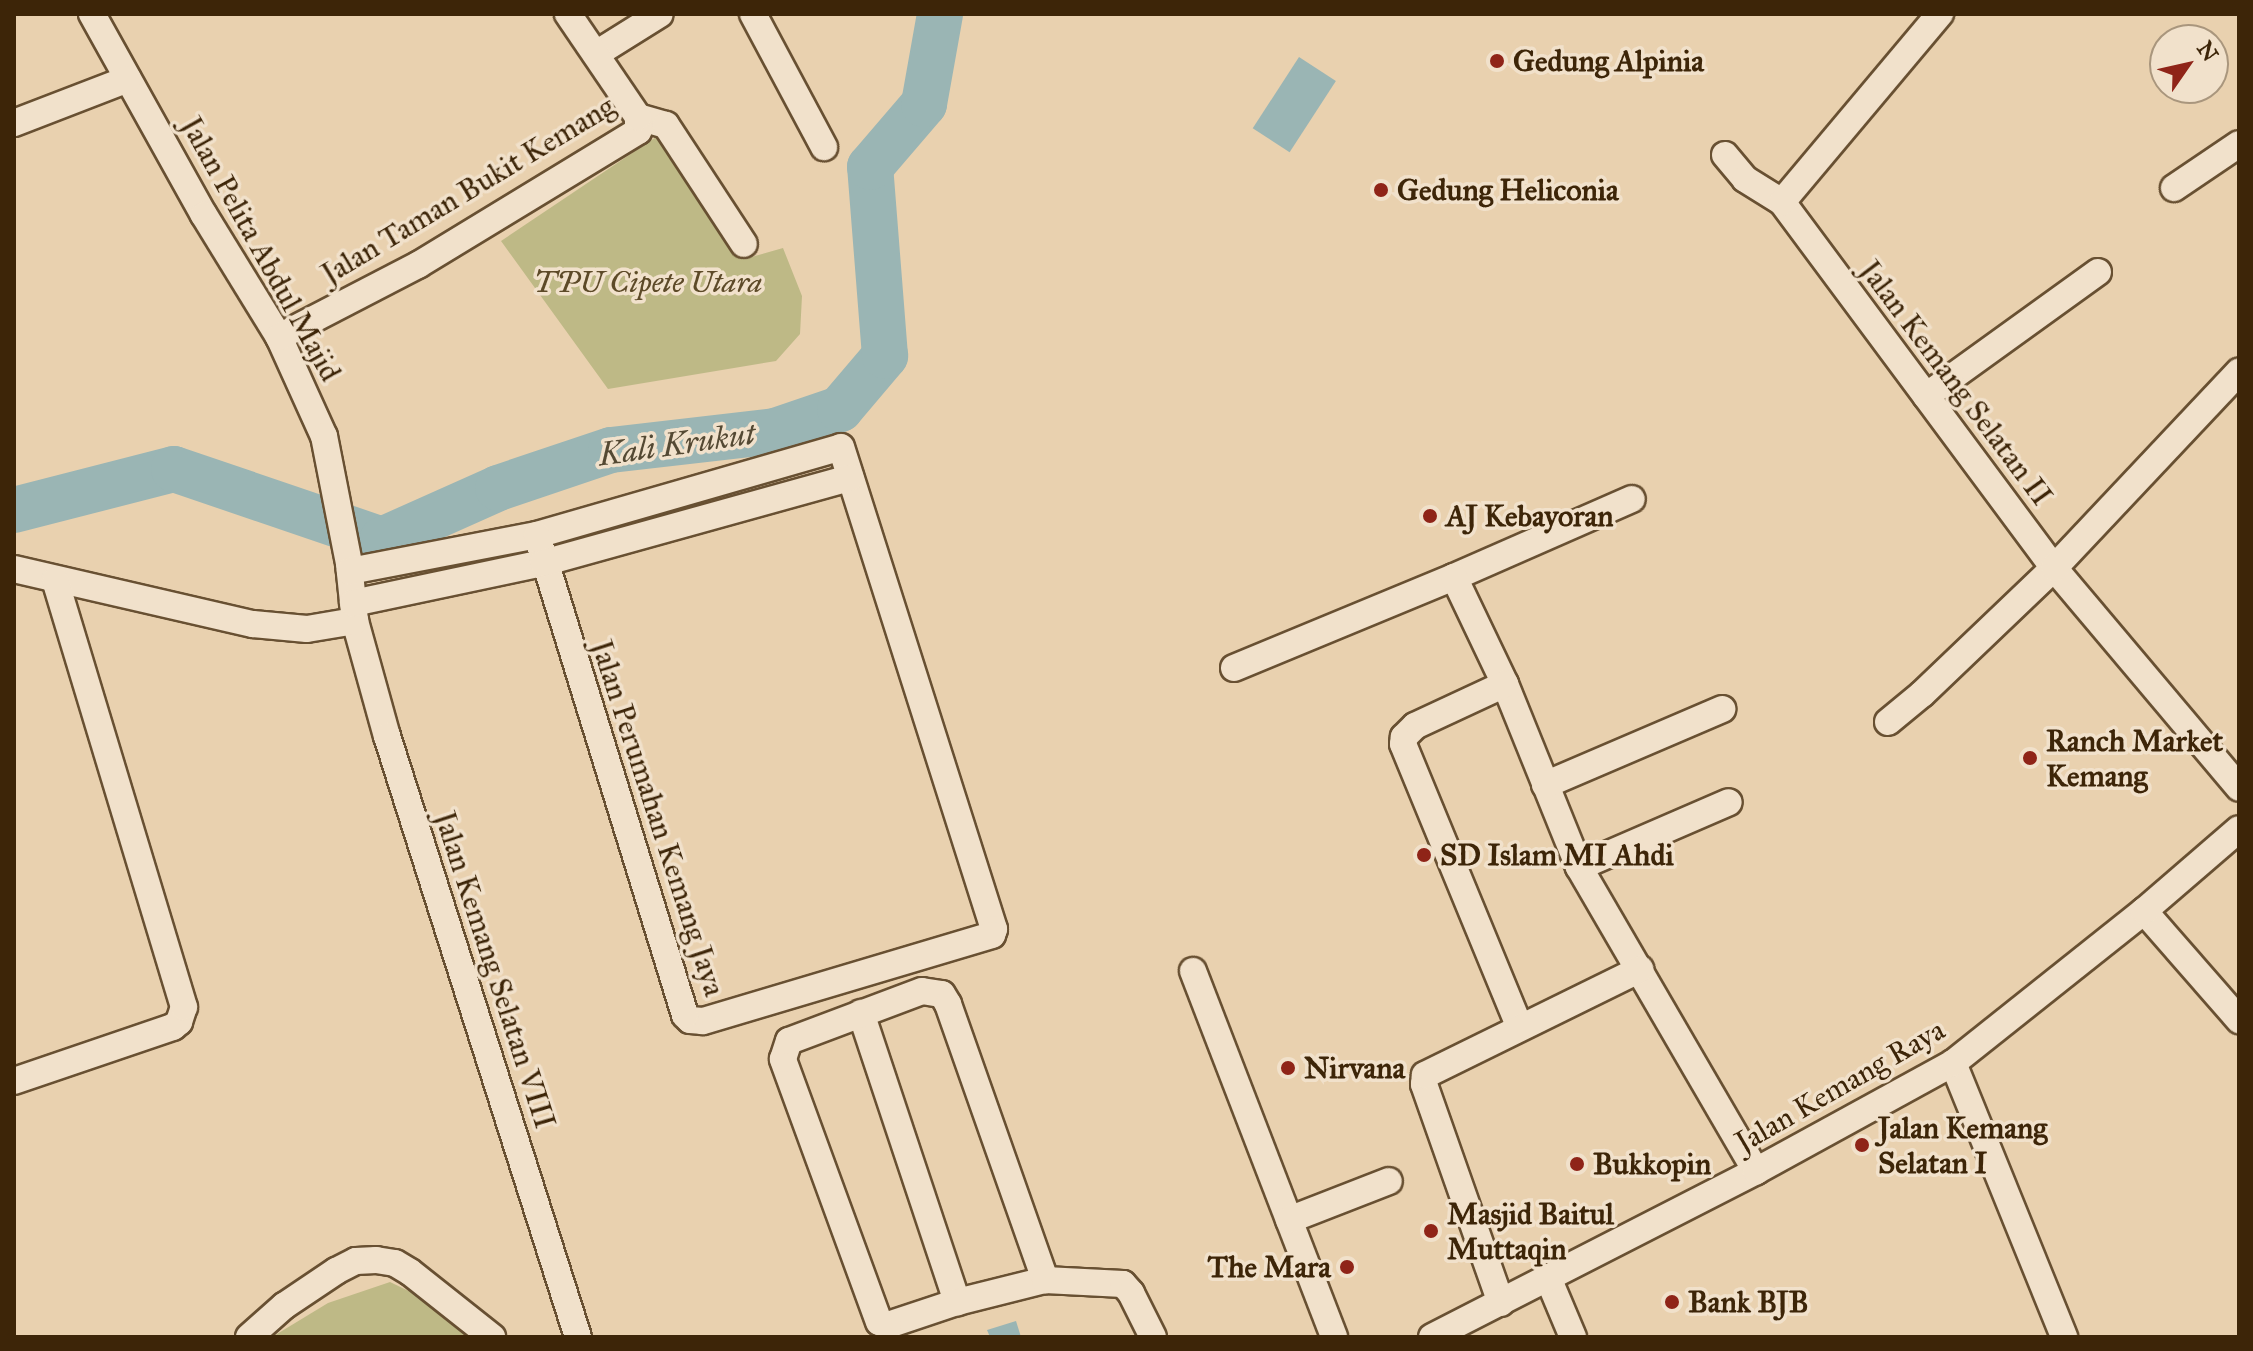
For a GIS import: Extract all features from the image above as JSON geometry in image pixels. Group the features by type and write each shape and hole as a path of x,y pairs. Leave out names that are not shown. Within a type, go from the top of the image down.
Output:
{"street":[{"name":"Jalan Pelita Abdul Majid","path":"92,14 204,215 279,337 324,436 350,568 354,612"},
{"path":"568,14 638,117 666,125 744,244"},
{"path":"596,54 660,14"},
{"path":"753,14 824,147"},
{"path":"1725,155 1745,179 1782,202 1940,14"},
{"path":"14,123 128,79"},
{"name":"Jalan Taman Bukit Kemang","path":"279,337 418,265 638,131 638,117"},
{"path":"2174,188 2239,144"},
{"name":"Jalan Kemang Selatan II","path":"1782,202 2054,568 2239,788"},
{"path":"1926,396 2098,272"},
{"path":"1888,722 1922,694 2054,568 2239,372"},
{"name":"Jalan Perumahan Kemang Jaya","path":"350,568 537,535 841,447 995,931 988,938 693,1022 685,1015 543,563 537,535"},
{"path":"14,569 253,624 307,629 354,612 850,478"},
{"path":"1234,668 1632,499"},
{"path":"1454,577 1505,684 1579,867 1756,1171"},
{"path":"14,1081 173,1027 179,1022 184,1007 55,580"},
{"name":"Jalan Kemang Selatan VIII","path":"354,612 401,780 578,1337"},
{"path":"1505,684 1415,726 1404,737 1403,744 1519,1026"},
{"path":"1545,785 1722,709"},
{"path":"1579,867 1729,802"},
{"name":"Jalan Kemang Raya","path":"1432,1337 1549,1280 1953,1063 2144,911 2239,829"},
{"path":"2144,911 2239,1020"},
{"path":"1501,1303 1424,1079 1429,1070 1640,969"},
{"path":"1193,971 1334,1337"},
{"path":"1045,1280 946,998 933,990 922,991 789,1041 783,1059 879,1322 888,1325 957,1302 1045,1280 1123,1284 1131,1293 1153,1337"},
{"path":"861,1013 957,1302"},
{"path":"1953,1063 2064,1337"},
{"path":"1289,1220 1389,1181"},
{"path":"249,1337 284,1306 336,1271 356,1261 376,1260 395,1263 410,1272 492,1337"},
{"path":"1549,1280 1573,1337"}],"green space":[{"name":"TPU Cipete Utara","path":"659,135 748,258 783,248 802,296 800,334 776,361 608,389 501,241"},
{"path":"390,1282 417,1295 468,1337 272,1337 328,1303"}],"water":[{"path":"1299,57 1336,81 1290,152 1253,128"},
{"path":"1016,1321 1021,1337 990,1337 987,1330"}],"waterway":[{"name":"Kali Krukut","path":"14,510 174,469 382,540 498,488 611,450 775,431 840,409 885,356 870,167 924,104 940,14"}],"place":[{"name":"Gedung Alpinia","path":"1497,61"},
{"name":"Gedung Heliconia","path":"1381,190"},
{"name":"AJ Kebayoran","path":"1430,516"},
{"name":"Ranch Market Kemang","path":"2030,758"},
{"name":"SD Islam MI Ahdi","path":"1424,855"},
{"name":"Nirvana","path":"1288,1068"},
{"name":"Jalan Kemang Selatan I","path":"1862,1145"},
{"name":"Bukkopin","path":"1577,1164"},
{"name":"Masjid Baitul Muttaqin","path":"1431,1231"},
{"name":"The Mara","path":"1347,1267"},
{"name":"Bank BJB","path":"1672,1302"}]}
